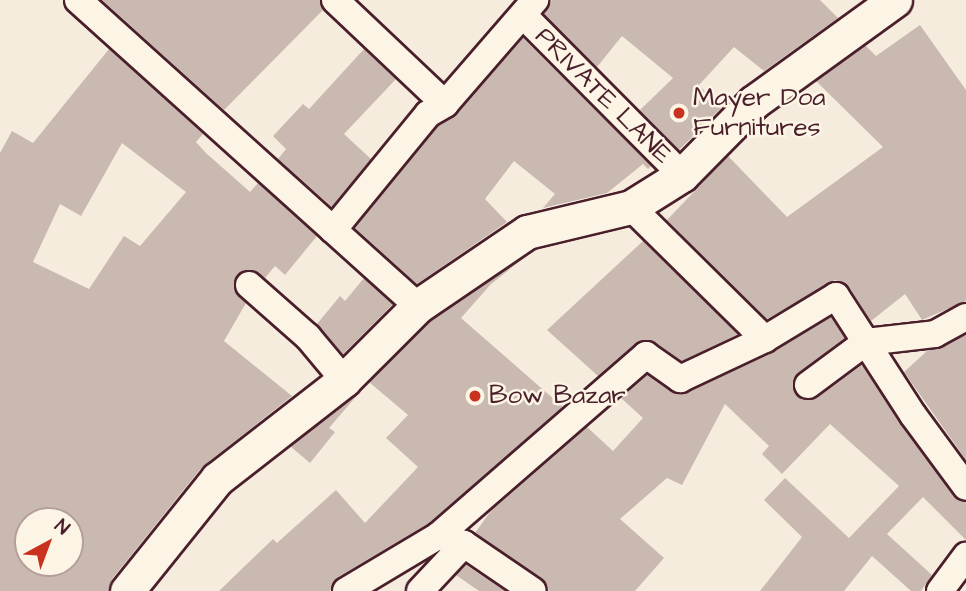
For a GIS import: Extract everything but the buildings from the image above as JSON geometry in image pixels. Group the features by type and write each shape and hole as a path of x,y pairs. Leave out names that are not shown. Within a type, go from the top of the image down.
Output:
{"street":[{"path":"78,0 418,306"},
{"path":"335,0 445,104"},
{"path":"134,589 217,479 344,380 418,306 527,232 631,207 682,175 754,102 895,0"},
{"path":"334,230 428,114 445,104 529,8"},
{"name":"PRIVATE LANE","path":"529,8 682,175"},
{"path":"631,207 765,339"},
{"path":"249,285 308,337 344,380"},
{"path":"346,591 439,536 646,355 680,379 765,339 836,296 966,487"},
{"path":"808,385 866,342 934,334 966,317"},
{"path":"439,536 464,544 533,591"},
{"path":"432,587 464,544"},
{"path":"940,591 966,556"}],"place":[{"name":"Mayer Doa Furnitures","path":"679,113"},
{"name":"Bow Bazar","path":"475,396"}]}
